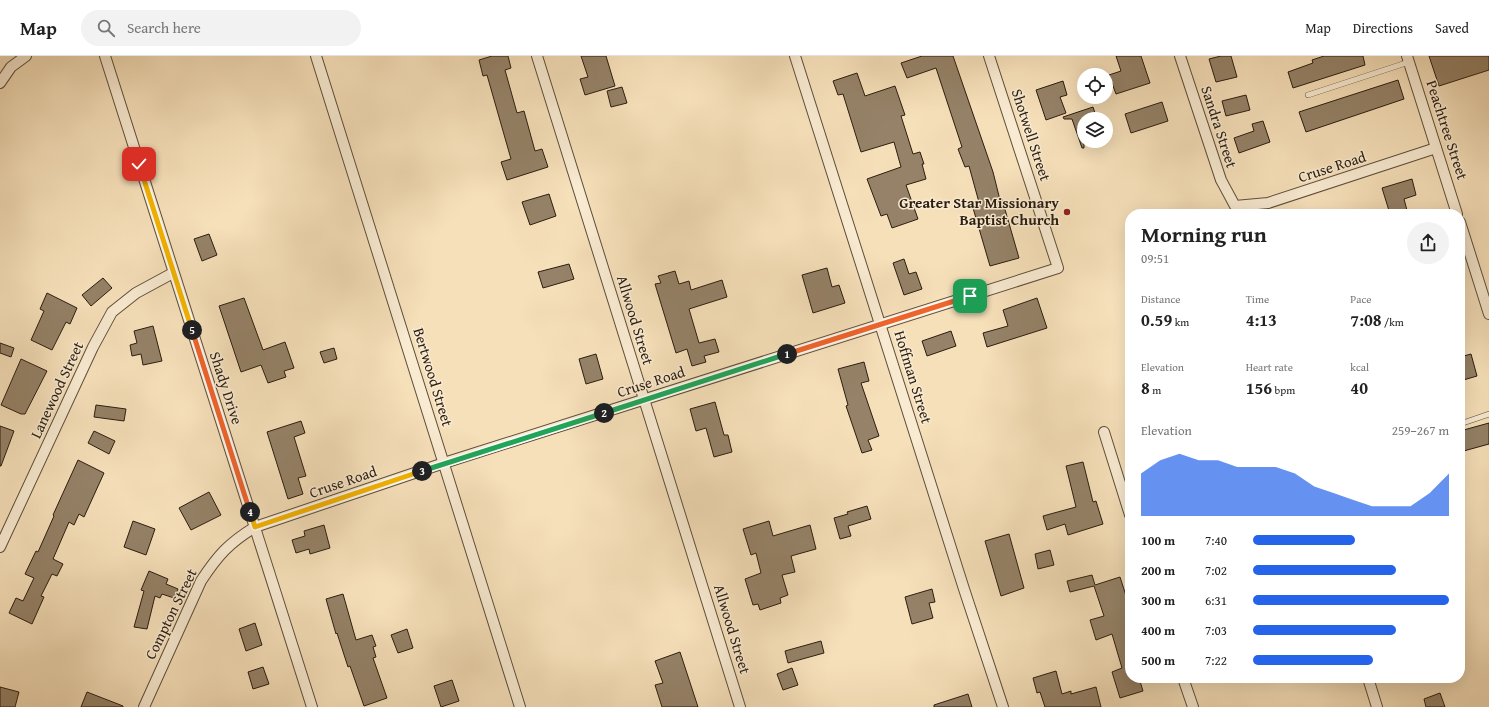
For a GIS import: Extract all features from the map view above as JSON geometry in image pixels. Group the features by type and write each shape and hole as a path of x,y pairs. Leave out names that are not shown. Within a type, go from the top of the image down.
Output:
{"street":[{"path":"0,83 11,67 26,56"},
{"name":"Shady Drive","path":"105,56 312,707"},
{"name":"Bertwood Street","path":"316,56 520,707"},
{"name":"Allwood Street","path":"537,56 740,707"},
{"name":"Hoffman Street","path":"795,56 964,589 1004,707"},
{"name":"Shotwell Street","path":"989,56 1058,268"},
{"name":"Sandra Street","path":"1180,56 1221,180 1235,206"},
{"name":"Peachtree Street","path":"1408,59 1455,209"},
{"name":"Cruse Road","path":"1235,206 1268,203 1436,148"},
{"path":"1465,238 1489,314"},
{"name":"Cruse Road","path":"255,527 444,464 1058,268"},
{"name":"Lanewood Street","path":"0,547 93,347 112,312 136,293 173,273"},
{"path":"1104,432 1125,499"},
{"name":"Compton Street","path":"144,707 201,581 214,562 234,540 255,527"},
{"path":"1184,683 1191,707"},
{"path":"1370,683 1377,707"}],"lane":[{"path":"1308,95 1408,59"},
{"path":"1465,422 1489,414"}],"building":[{"path":"492,56 508,56 511,68 505,70 517,113 524,111 535,151 542,149 548,167 507,180 501,162 511,159 487,75 483,76 479,60"},
{"path":"581,56 606,56 615,86 585,95 580,79 588,77"},
{"path":"922,56 953,56 993,172 1000,200 1002,199 1019,258 990,266 973,208 980,206 969,166 965,167 958,149 962,147 936,68 907,78 901,63"},
{"path":"1116,56 1141,56 1150,83 1116,94 1113,86 1113,74 1121,71"},
{"path":"1221,56 1231,56 1237,77 1216,82 1209,59"},
{"path":"1324,56 1363,56 1365,65 1293,88 1288,72 1313,63 1312,60"},
{"path":"1429,56 1489,56 1489,70 1439,86"},
{"path":"857,73 865,96 895,86 905,115 901,116 913,154 920,152 924,164 922,164 926,179 906,185 918,219 892,228 887,214 881,216 867,179 901,167 894,142 861,152 843,94 838,95 833,81"},
{"path":"1398,80 1404,99 1306,132 1299,112"},
{"path":"1063,81 1067,95 1060,97 1066,113 1046,120 1036,90"},
{"path":"622,87 627,103 611,107 607,91"},
{"path":"1246,95 1250,110 1226,116 1222,101"},
{"path":"1162,102 1168,121 1131,133 1125,114"},
{"path":"1093,107 1095,112 1078,112"},
{"path":"1077,112 1077,134 1072,119 1064,119 1063,117"},
{"path":"1263,121 1270,142 1239,153 1234,138 1254,131 1252,124"},
{"path":"1412,179 1416,195 1404,199 1407,209 1388,209 1382,188"},
{"path":"549,194 556,216 530,225 522,202"},
{"path":"209,234 217,255 202,261 194,239"},
{"path":"904,259 909,274 916,272 922,289 904,295 893,263"},
{"path":"569,264 574,279 543,288 538,272"},
{"path":"827,268 832,287 839,285 845,303 813,313 802,275"},
{"path":"675,271 679,284 689,281 691,290 722,280 727,297 689,309 699,343 715,339 719,352 704,356 706,362 692,366 687,349 676,353 655,284 661,283 658,276"},
{"path":"103,278 112,288 91,306 82,295"},
{"path":"47,293 77,308 70,324 66,322 52,350 31,340 44,311 40,309"},
{"path":"244,298 263,350 285,342 294,368 284,371 286,377 268,383 261,365 241,372 219,306"},
{"path":"1037,298 1047,328 987,347 983,333 1008,326 1003,310"},
{"path":"153,326 162,361 143,365 141,354 132,356 130,345 137,343 134,331"},
{"path":"951,331 956,346 927,356 922,341"},
{"path":"0,343 14,348 11,357 0,353"},
{"path":"334,348 337,359 324,363 320,352"},
{"path":"596,354 603,379 586,384 579,359"},
{"path":"1471,354 1477,376 1465,380 1465,356"},
{"path":"21,359 47,371 25,414 21,414 1,405"},
{"path":"864,362 869,381 861,383 879,436 868,440 872,450 862,453 846,406 848,405 838,369"},
{"path":"715,402 724,435 728,435 732,452 714,457 706,428 696,431 690,409"},
{"path":"96,405 126,409 124,421 94,417"},
{"path":"301,421 305,433 294,437 306,476 298,478 303,494 288,499 267,432"},
{"path":"1489,423 1489,444 1465,451 1465,430"},
{"path":"0,426 14,431 1,466 0,466"},
{"path":"94,431 115,441 109,454 88,443"},
{"path":"78,460 104,473 84,517 79,514 74,525 69,522 53,559 63,564 57,576 52,574 41,596 44,597 32,624 9,613 16,598 23,601 34,578 25,574 36,551 38,552"},
{"path":"1083,462 1093,502 1096,501 1103,524 1068,535 1065,524 1047,530 1043,516 1076,507 1066,466"},
{"path":"209,492 221,515 191,530 179,508"},
{"path":"867,506 871,519 848,526 851,536 840,539 834,518"},
{"path":"133,521 155,529 146,555 124,547"},
{"path":"769,521 773,536 810,525 816,549 791,556 795,572 782,575 788,595 780,598 781,603 760,610 758,604 753,605 745,579 761,573 756,553 751,555 743,529"},
{"path":"324,525 330,548 310,554 309,549 296,553 292,540 305,536 304,531"},
{"path":"1009,534 1024,588 1001,596 985,541"},
{"path":"1050,550 1054,565 1038,569 1035,554"},
{"path":"149,571 168,579 166,584 178,589 174,598 162,594 160,598 155,596 147,629 134,627 144,591 141,590"},
{"path":"1092,575 1095,585 1120,577 1125,592 1125,683 1141,683 1143,691 1120,698 1112,672 1122,668 1112,634 1096,640 1090,620 1104,616 1094,586 1070,592 1067,581"},
{"path":"932,589 935,602 929,603 933,618 912,624 905,597"},
{"path":"343,594 356,640 372,635 376,646 373,647 376,657 373,658 387,698 364,706 350,666 348,667 337,633 336,634 326,599"},
{"path":"255,623 262,645 246,651 239,629"},
{"path":"407,629 413,648 398,653 391,635"},
{"path":"821,641 824,653 788,663 785,651"},
{"path":"680,652 698,707 662,707 655,685 663,683 655,661"},
{"path":"263,667 269,684 253,689 248,672"},
{"path":"792,668 798,685 783,690 777,674"},
{"path":"1056,671 1062,694 1071,691 1071,694 1096,687 1101,707 1045,707 1040,692 1037,693 1033,678"},
{"path":"452,680 459,701 441,707 434,686"},
{"path":"0,687 19,692 15,707 0,707"},
{"path":"87,692 123,706 123,707 81,707"},
{"path":"1440,693 1445,707 1426,707 1424,699"},
{"path":"968,694 972,707 934,707 934,705"}],"place":[{"name":"Greater Star Missionary Baptist Church","path":"1067,212"}],"route":[{"path":"139,164 255,527 444,464 970,296"}]}
